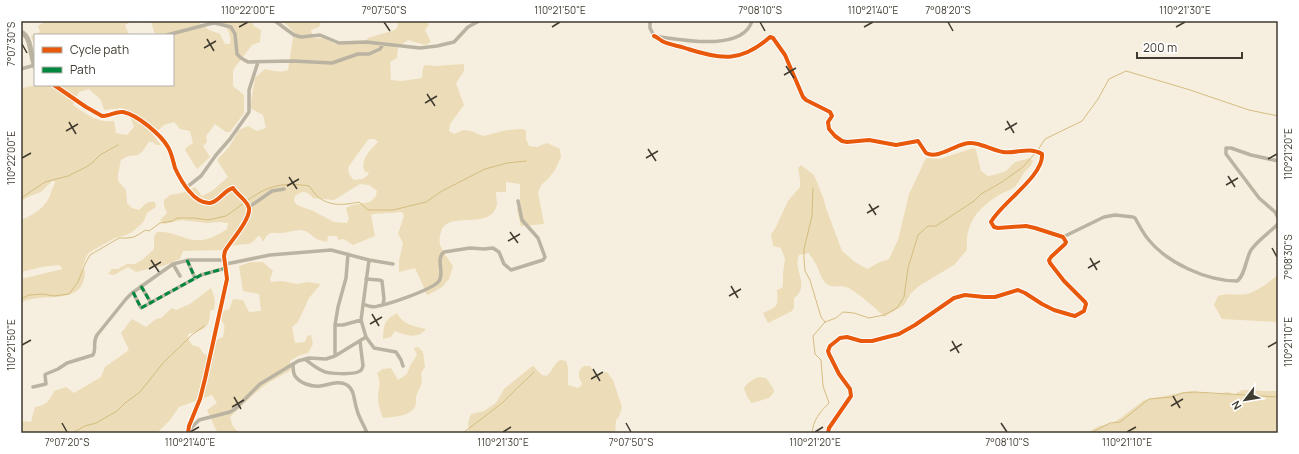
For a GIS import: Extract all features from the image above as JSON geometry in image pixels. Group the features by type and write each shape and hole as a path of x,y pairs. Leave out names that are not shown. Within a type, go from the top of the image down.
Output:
{"street":[{"path":"274,21 301,37 320,35 339,43 357,41 420,48 454,42 468,27 480,21"},
{"path":"650,21 650,28 654,36 663,41 715,57 740,55 756,49 770,37 773,38 785,55 803,97 806,100 831,112 832,116 828,122 829,129 842,141 869,140 896,145 918,141 926,154 932,155 962,144 971,143 1002,152 1030,150 1039,152 1042,154 1042,158 1031,179 991,222 994,227 1026,226 1064,237 1104,217 1115,215 1133,217 1148,239 1159,251 1183,267 1200,275 1220,280 1237,281 1242,276 1250,251 1278,224"},
{"path":"654,36 694,41 723,41 742,34 749,28 752,21"},
{"path":"171,34 215,23 231,27 235,32 237,54 248,62 293,61 332,63 358,54 369,54 380,49 383,44"},
{"path":"21,32 27,37 34,62"},
{"path":"187,187 201,176 249,112 249,90 258,62"},
{"path":"21,69 34,66"},
{"path":"55,86 102,116 117,112 125,113 146,124 167,146 176,169 195,198 204,202 213,202 233,188 246,204 248,216 225,251 227,279 200,399 191,420 188,432"},
{"path":"1278,161 1251,155 1231,148 1226,148 1225,150 1226,154 1259,198 1275,212 1278,217"},
{"path":"246,204 272,191 284,189"},
{"path":"363,304 376,307 410,296 437,283 440,278 440,256 444,252 474,247 484,249 493,248 499,252 504,264 511,270 544,260 545,257 540,241 522,220 518,201"},
{"path":"828,433 833,421 851,396 850,389 836,368 828,351 832,344 840,338 847,337 861,341 872,341 899,334 915,325 954,298 965,294 995,297 1018,290 1042,304 1060,312 1075,316 1084,310 1086,304 1085,302 1064,281 1049,260 1065,244 1066,242 1064,237"},
{"path":"133,292 141,308 204,273 226,264 270,255 331,250 369,260 393,264"},
{"path":"335,356 335,325 346,278 348,254"},
{"path":"33,387 46,384 46,374 67,363 93,355 95,352 94,341 97,335 126,299 141,286 174,264 187,260 226,264"},
{"path":"187,260 195,278"},
{"path":"369,260 361,320 366,337 374,348 396,352 404,366"},
{"path":"174,264 180,276"},
{"path":"366,279 382,281 384,299 383,304"},
{"path":"141,286 151,303"},
{"path":"335,325 342,325 361,320"},
{"path":"188,432 199,420 230,412 260,384 292,364 304,358 326,358 335,356 366,337"},
{"path":"304,358 315,368 325,372 358,372 361,370 362,366 360,341"},
{"path":"292,364 296,377 308,384 319,386 336,383 348,386 352,391 357,411 367,433"}],"shaded area":[{"path":"46,21 132,21 125,25 129,34 36,34 40,32 38,26"},
{"path":"151,21 197,21 209,30 220,34 225,44 230,44 230,35 222,21 252,21 254,26 261,30 260,42 252,45 233,70 233,86 244,95 244,113 230,132 226,132 215,124 206,136 207,142 203,146 210,157 197,169 185,150 193,143 190,131 180,129 174,122 164,125 153,135 161,145 156,145 153,142 149,142 138,155 128,156 121,160 118,174 118,181 126,190 127,203 132,208 139,210 149,202 155,202 156,207 147,213 144,221 132,232 115,238 87,255 82,268 85,271 83,283 78,290 70,294 30,299 21,303 21,279 63,269 59,265 21,272 21,220 33,214 43,206 49,198 55,183 55,181 52,181 41,192 21,201 21,86 23,88 34,86 174,86 174,34 155,34","holes":["89,89 101,100 104,110 121,108 128,110 134,127 127,135 116,133 114,121 102,121 87,115 73,105 79,92"]},
{"path":"283,21 321,21 319,27 311,30 313,38 324,38 335,44 363,44 368,38 395,30 398,26 397,21 427,21 429,25 425,30 431,42 425,45 408,40 398,47 397,58 390,62 391,80 402,81 422,78 423,68 425,65 435,66 464,64 464,71 456,83 464,105 450,124 449,131 454,134 463,130 471,131 483,136 507,130 521,129 526,130 526,139 529,146 537,147 547,143 560,149 561,157 555,170 541,185 538,193 544,224 521,226 517,210 520,198 520,184 506,182 506,192 496,192 497,204 493,212 487,217 460,220 445,225 440,234 440,243 453,266 449,279 442,287 428,295 425,293 426,292 415,268 399,272 399,261 403,243 398,234 404,216 402,212 371,215 375,236 353,245 344,239 338,240 337,236 328,236 327,242 315,238 308,232 297,230 269,234 263,242 260,236 249,244 235,245 223,250 183,251 180,259 163,266 136,272 128,267 114,275 108,274 112,269 118,269 127,264 135,264 142,260 154,249 154,236 157,232 169,233 193,240 204,240 227,229 228,223 220,222 206,223 182,220 164,224 160,220 167,213 164,200 170,195 182,193 195,187 202,196 212,191 228,177 217,160 229,147 239,130 248,126 257,131 266,128 263,115 250,108 255,78 265,69 279,72 288,70 294,32","holes":["370,139 375,139 378,142 369,151 365,159 364,168 365,172 369,172 368,175 363,179 354,180 349,173 349,166","360,184 369,185 377,191 376,196 370,202 355,204 346,208 349,219 347,223 334,222 313,211 297,205 294,201 295,196 303,192 309,194 313,198 334,200"]},
{"path":"34,35 34,45 31,36"},
{"path":"974,148 976,150 981,171 988,176 1006,171 1015,162 1030,158 1033,161 1015,187 991,200 979,211 970,224 967,250 954,265 919,286 911,293 904,305 884,317 866,300 849,288 844,286 830,286 825,283 809,253 799,255 797,260 801,288 799,293 794,298 794,308 792,311 768,323 763,313 772,309 777,303 777,290 783,287 785,259 781,248 773,246 771,234 775,229 788,201 800,187 798,168 801,165 814,175 842,251 855,262 867,269 889,259 898,240 909,194 926,158 939,159"},
{"path":"251,262 263,262 273,271 270,279 271,282 282,281 297,284 308,282 321,284 309,298 298,322 292,327 295,343 305,342 307,336 311,335 313,344 308,353 300,355 290,361 291,370 268,383 230,417 233,426 241,433 219,433 216,430 207,410 217,403 212,395 179,407 170,420 157,433 21,433 21,421 31,422 35,407 47,402 54,391 66,387 74,393 101,377 105,367 129,350 121,333 132,319 146,327 156,319 161,318 172,308 176,310 190,304 211,288 215,306 214,309 210,311 210,319 208,324 201,330 188,334 188,339 192,345 199,347 206,355 213,350 216,340 223,337 224,323 220,320 222,314 225,310 229,310 233,299 243,300 249,312 261,311 259,294 243,291 239,266"},
{"path":"1278,275 1278,322 1222,319 1214,305 1218,296 1225,294 1251,293"},
{"path":"397,313 406,323 426,329 419,334 412,336 395,331 391,337 383,339 387,321"},
{"path":"418,347 423,352 425,367 421,373 422,382 416,396 415,407 413,410 405,414 383,418 378,401 380,384 377,373 383,369 391,368 398,380 407,374 417,355 414,348"},
{"path":"560,360 566,361 568,368 568,385 578,388 582,383 579,372 584,366 590,366 595,375 607,372 613,380 622,407 619,417 616,420 615,433 469,433 468,423 471,414 484,411 496,403 504,389 531,367 534,366 539,373 547,376"},
{"path":"759,377 766,378 774,392 769,398 752,403 744,388 750,381"},
{"path":"1242,390 1278,391 1278,433 1087,433 1099,426 1113,423 1144,400 1190,391 1214,394 1229,392 1233,395"}],"waterway":[{"path":"1038,150 1045,139 1082,121 1098,99 1109,79 1126,71 1187,89 1249,110 1278,116"},
{"path":"21,198 45,182 68,176 86,167 100,155 118,145"},
{"path":"812,433 818,416 829,403 823,386 821,360 815,354 813,336 825,322 836,318 843,312 854,313 869,318 884,315 897,308 904,297 908,268 918,235 928,226 936,226 974,201 981,194 1002,182 1023,167 1036,152"},
{"path":"248,200 270,188 292,184 309,186 322,200 332,204 359,202 368,210 393,210 426,202 442,191 485,169 507,163 526,161"},
{"path":"813,188 812,216 804,249 805,271 810,280 821,317 825,322"},
{"path":"21,299 29,295 43,294 54,296 69,294 78,282 90,255 119,238 134,237 146,230 149,231 160,223 172,221 177,218 208,220 226,216 244,203"},
{"path":"72,433 85,426 96,423 117,411 140,392 163,363 193,334 204,326"},
{"path":"463,433 502,403 534,372"},
{"path":"1091,433 1110,423 1120,422 1149,399 1172,397 1182,393 1195,392 1278,397"}],"marked path":[{"path":"187,260 195,278"},
{"path":"133,292 141,308 201,275 226,268"},
{"path":"141,286 151,303"}],"cycle path":[{"path":"654,36 668,44 700,53 722,57 741,55 760,45 770,37 773,38 785,55 803,97 830,112 832,116 828,122 829,129 842,141 869,140 896,145 918,141 926,153 935,155 959,145 969,143 979,144 1003,152 1028,150 1042,154 1041,162 1036,171 1021,189 1003,206 991,222 994,227 998,228 1026,226 1063,237 1066,242 1065,244 1049,260 1064,281 1085,302 1086,304 1084,311 1075,316 1054,310 1018,290 995,297 965,295 954,298 915,325 899,334 872,341 861,341 847,337 840,338 830,346 828,351 839,374 850,389 851,396 829,428 828,433"},
{"path":"55,86 102,116 123,112 142,121 165,142 181,179 193,196 199,200 210,203 213,202 233,188 248,205 249,213 247,218 225,251 224,256 227,279 200,399 189,426 188,433"}]}
